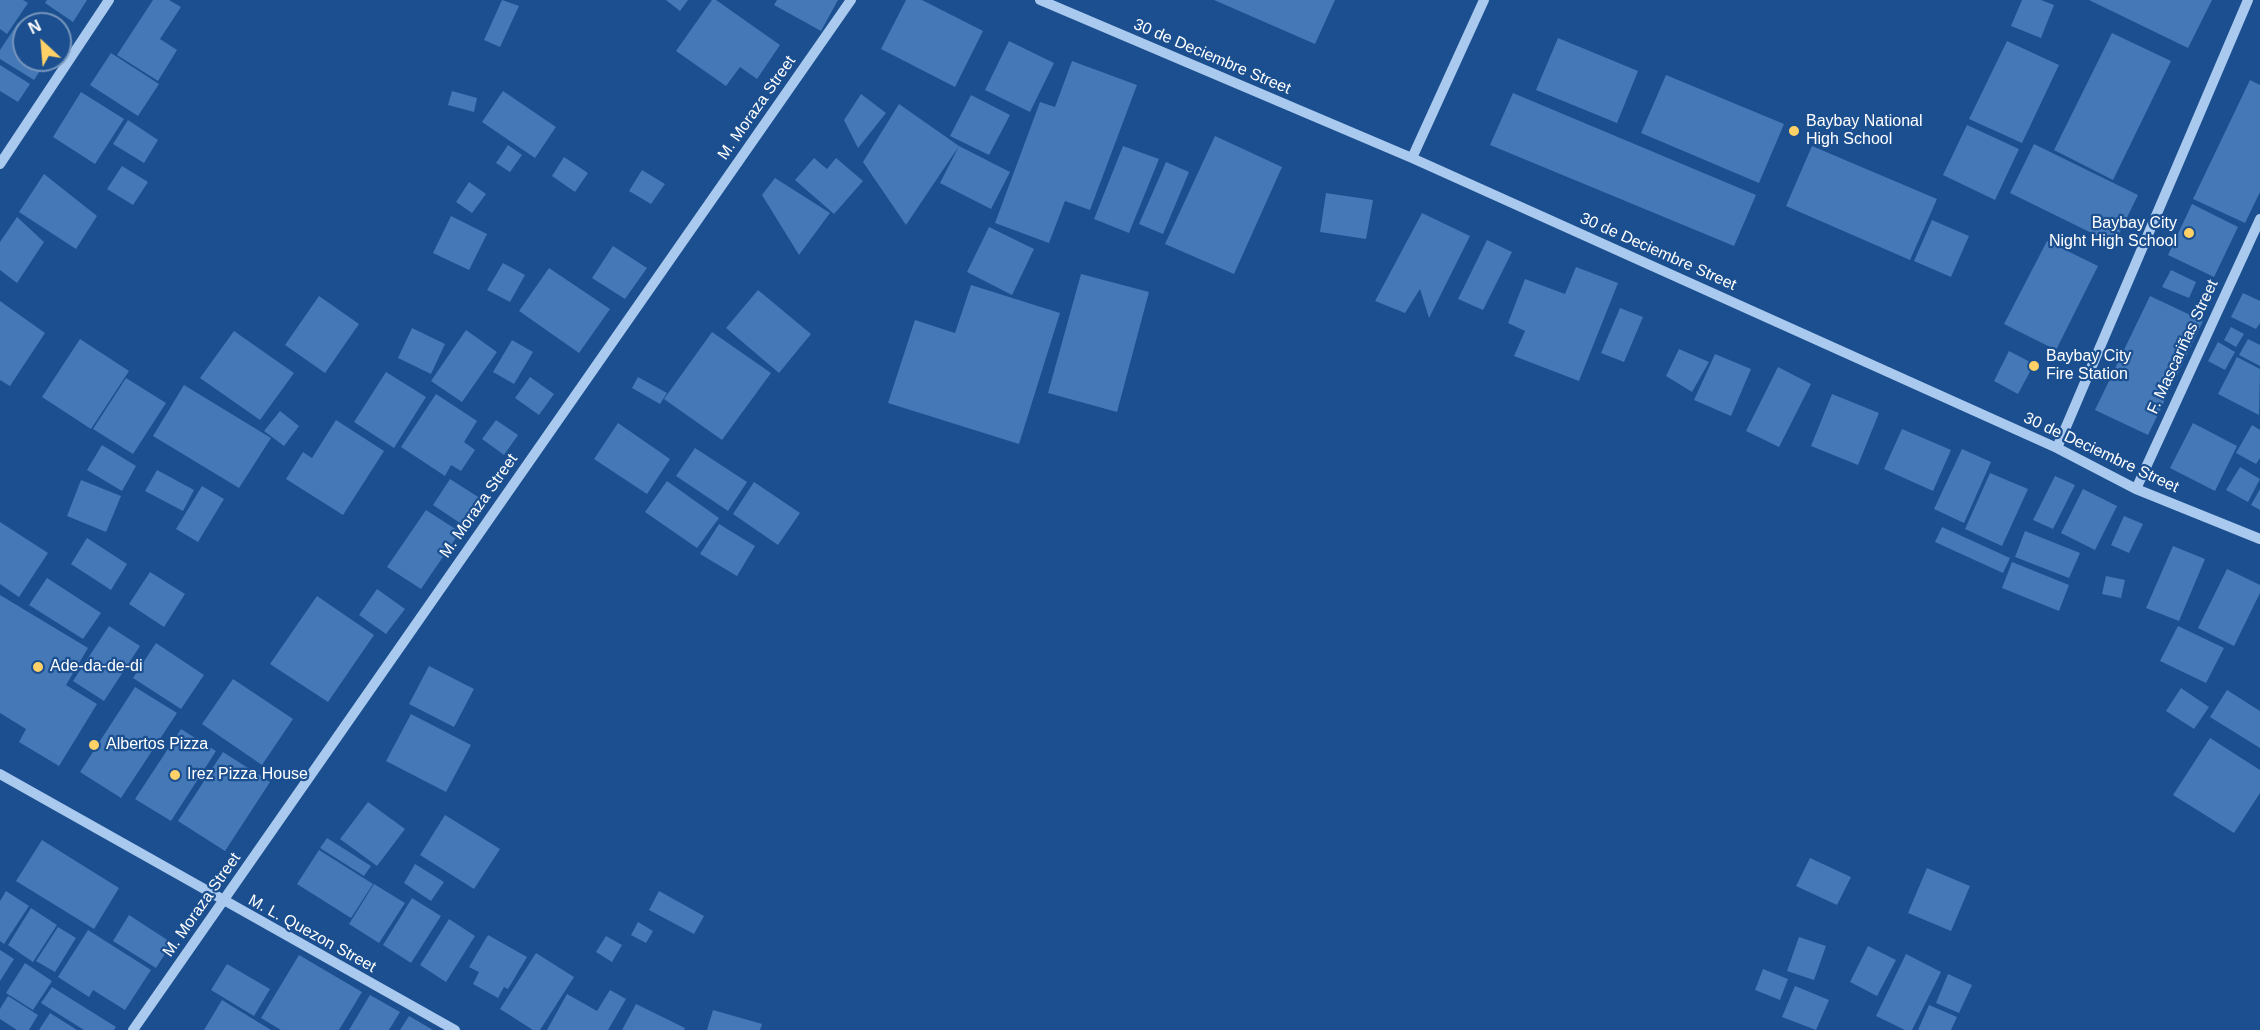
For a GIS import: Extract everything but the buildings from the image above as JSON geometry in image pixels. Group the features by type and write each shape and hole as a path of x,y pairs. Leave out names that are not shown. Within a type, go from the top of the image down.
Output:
{"street":[{"path":"0,164 109,0"},
{"name":"M. Moraza Street","path":"133,1030 851,0"},
{"name":"30 de Deciembre Street","path":"1040,0 1412,158 2057,448 2136,489 2260,539"},
{"path":"1412,158 1484,0"},
{"path":"2057,448 2248,0"},
{"name":"F. Mascariñas Street","path":"2136,489 2260,219"},
{"name":"M. L. Quezon Street","path":"0,774 222,902 455,1030"}],"place":[{"name":"Baybay National High School","path":"1794,131"},
{"name":"Baybay City Night High School","path":"2189,233"},
{"name":"Baybay City Fire Station","path":"2034,366"},
{"name":"Ade-da-de-di","path":"38,667"},
{"name":"Albertos Pizza","path":"94,745"},
{"name":"Irez Pizza House","path":"175,775"}]}
